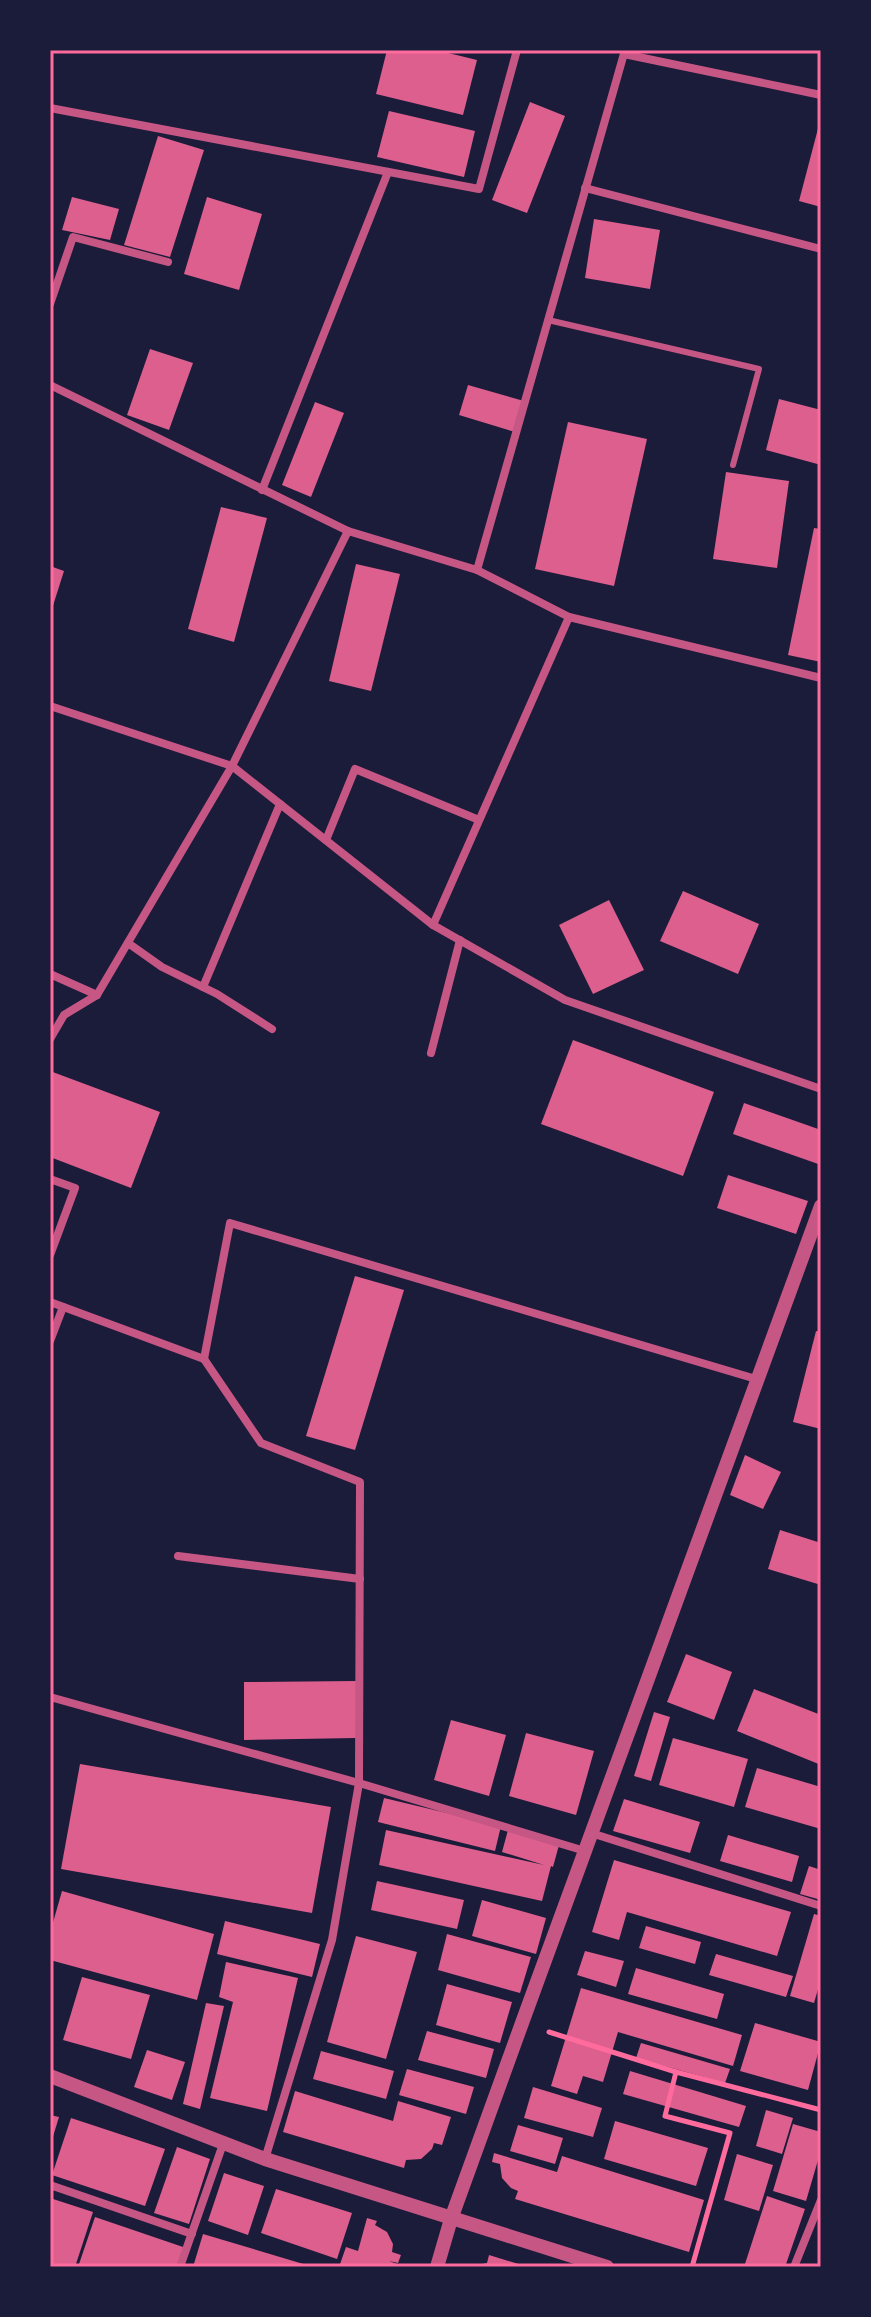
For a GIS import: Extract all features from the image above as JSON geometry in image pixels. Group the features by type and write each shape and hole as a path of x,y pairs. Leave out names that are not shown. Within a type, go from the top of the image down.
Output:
{"street":[{"path":"50,108 479,189 517,50"},
{"path":"477,570 624,52 821,95"},
{"path":"262,490 388,172"},
{"path":"585,188 821,249"},
{"path":"50,304 73,237 168,262"},
{"path":"50,385 348,531 477,570 569,617 821,678"},
{"path":"50,1039 64,1015 97,995 232,766 348,531"},
{"path":"433,925 569,617"},
{"path":"50,706 232,766 433,925 565,1000 821,1089"},
{"path":"326,840 355,769 479,820"},
{"path":"203,987 280,804"},
{"path":"431,1053 460,940"},
{"path":"128,943 162,967 203,987 272,1029"},
{"path":"50,974 97,995"},
{"path":"50,1179 75,1188 50,1255"},
{"path":"437,2267 451,2219 821,1206"},
{"path":"204,1359 230,1223 756,1379"},
{"path":"50,1302 204,1359 261,1443 360,1482 359,1783 332,1940 265,2159"},
{"path":"50,1341 63,1307"},
{"path":"178,1556 360,1579"},
{"path":"50,1697 359,1783 585,1851"},
{"path":"591,1833 821,1906"},
{"path":"50,2076 265,2159 607,2267"},
{"path":"180,2267 223,2144"},
{"path":"50,2185 192,2234"},
{"path":"794,2267 821,2200"}],"lane":[{"path":"548,320 759,369 733,465"}],"path":[{"path":"522,2023 676,2072 821,2110"},
{"path":"676,2072 665,2116 730,2133 692,2267"}],"building":[{"path":"387,50 436,50 477,60 463,115 376,94"},
{"path":"530,102 565,116 527,213 492,200"},
{"path":"389,111 475,131 464,177 377,157"},
{"path":"821,121 821,207 799,201"},
{"path":"158,136 204,150 170,257 124,245"},
{"path":"72,197 119,209 110,240 62,230"},
{"path":"207,197 262,214 239,290 184,274"},
{"path":"594,219 660,230 650,289 585,278"},
{"path":"150,349 193,363 169,430 127,415"},
{"path":"468,385 524,401 515,432 459,415"},
{"path":"779,399 821,410 821,465 766,450"},
{"path":"315,402 344,413 311,497 282,485"},
{"path":"568,422 647,439 614,586 535,569"},
{"path":"726,472 789,481 777,568 713,559"},
{"path":"221,507 267,518 234,642 188,629"},
{"path":"814,528 821,529 821,662 788,655"},
{"path":"356,564 400,574 371,691 329,681"},
{"path":"50,566 64,571 51,612 50,612"},
{"path":"683,891 759,924 738,974 660,941"},
{"path":"609,900 644,970 593,994 559,925"},
{"path":"573,1040 714,1092 683,1176 541,1124"},
{"path":"50,1071 160,1112 131,1188 50,1157"},
{"path":"744,1103 821,1130 821,1165 733,1134"},
{"path":"728,1175 808,1201 796,1234 717,1208"},
{"path":"355,1276 404,1290 355,1450 306,1436"},
{"path":"816,1331 821,1332 821,1429 793,1422"},
{"path":"745,1455 781,1472 763,1509 730,1495"},
{"path":"780,1530 821,1543 821,1585 768,1569"},
{"path":"686,1654 732,1672 714,1720 667,1702"},
{"path":"356,1681 356,1738 244,1740 244,1682"},
{"path":"754,1689 821,1715 821,1765 737,1731"},
{"path":"654,1712 670,1717 651,1781 634,1776"},
{"path":"451,1720 506,1735 489,1796 434,1780"},
{"path":"526,1733 594,1751 576,1815 509,1796"},
{"path":"673,1738 748,1759 734,1807 659,1785"},
{"path":"80,1764 331,1807 312,1913 61,1869"},
{"path":"757,1768 821,1787 821,1829 745,1807"},
{"path":"384,1798 501,1826 495,1851 378,1822"},
{"path":"624,1799 700,1822 690,1853 613,1831"},
{"path":"386,1830 544,1865 502,1852 508,1830 559,1845 542,1901 379,1865"},
{"path":"728,1835 799,1856 792,1882 720,1861"},
{"path":"614,1860 791,1912 777,1956 627,1912 619,1940 592,1932"},
{"path":"809,1866 821,1870 821,1900 800,1894"},
{"path":"377,1881 464,1900 457,1929 371,1910"},
{"path":"62,1891 214,1934 197,2000 50,1960 50,1933"},
{"path":"482,1900 546,1918 536,1954 472,1936"},
{"path":"814,1914 821,1916 821,1979 814,2003 790,1996"},
{"path":"225,1921 320,1944 312,1977 217,1954"},
{"path":"646,1926 701,1942 695,1964 639,1948"},
{"path":"447,1934 531,1957 520,1993 438,1970"},
{"path":"356,1936 417,1952 386,2059 327,2042"},
{"path":"585,1951 624,1961 616,1987 577,1975"},
{"path":"716,1954 793,1976 786,1997 709,1975"},
{"path":"226,1962 298,1978 267,2111 210,2098 233,2002 219,1997"},
{"path":"636,1968 724,1994 717,2019 628,1994"},
{"path":"82,1977 150,1995 131,2059 63,2040"},
{"path":"447,1984 512,2002 500,2043 436,2025"},
{"path":"581,1988 742,2035 733,2066 618,2032 603,2082 583,2076 577,2094 551,2086"},
{"path":"206,2003 224,2006 200,2109 183,2104"},
{"path":"755,2023 821,2042 808,2090 740,2071"},
{"path":"427,2031 494,2049 486,2078 418,2060"},
{"path":"641,2043 730,2069 725,2083 636,2058"},
{"path":"147,2050 185,2062 172,2100 134,2087"},
{"path":"321,2051 394,2071 386,2099 313,2079"},
{"path":"407,2069 474,2087 466,2114 399,2095"},
{"path":"630,2071 746,2106 739,2127 623,2094"},
{"path":"533,2087 602,2108 593,2137 524,2118"},
{"path":"295,2091 393,2121 398,2101 451,2117 442,2145 434,2143 421,2159 406,2160 404,2168 283,2132"},
{"path":"766,2110 793,2118 782,2154 756,2146"},
{"path":"50,2115 59,2117 51,2143 50,2143"},
{"path":"71,2118 165,2149 145,2206 52,2175"},
{"path":"615,2121 708,2148 696,2186 604,2159"},
{"path":"793,2124 821,2132 821,2150 806,2201 773,2191"},
{"path":"518,2125 563,2138 555,2164 510,2151"},
{"path":"177,2147 210,2159 189,2224 154,2213"},
{"path":"494,2153 557,2172 562,2156 704,2200 689,2252 515,2199 518,2191 502,2178 500,2164 492,2162"},
{"path":"737,2154 773,2165 759,2211 724,2200"},
{"path":"224,2173 264,2186 248,2235 208,2221"},
{"path":"276,2189 352,2213 337,2259 261,2233"},
{"path":"767,2196 805,2209 785,2267 744,2267"},
{"path":"50,2198 93,2212 75,2267 50,2267"},
{"path":"95,2217 186,2248 179,2267 78,2267"},
{"path":"367,2218 377,2221 375,2225 387,2232 393,2244 392,2252 401,2255 398,2263 389,2261 405,2267 339,2267 346,2247 358,2251"},
{"path":"203,2234 310,2266 193,2267"},
{"path":"489,2255 525,2267 468,2267 487,2263"}]}
